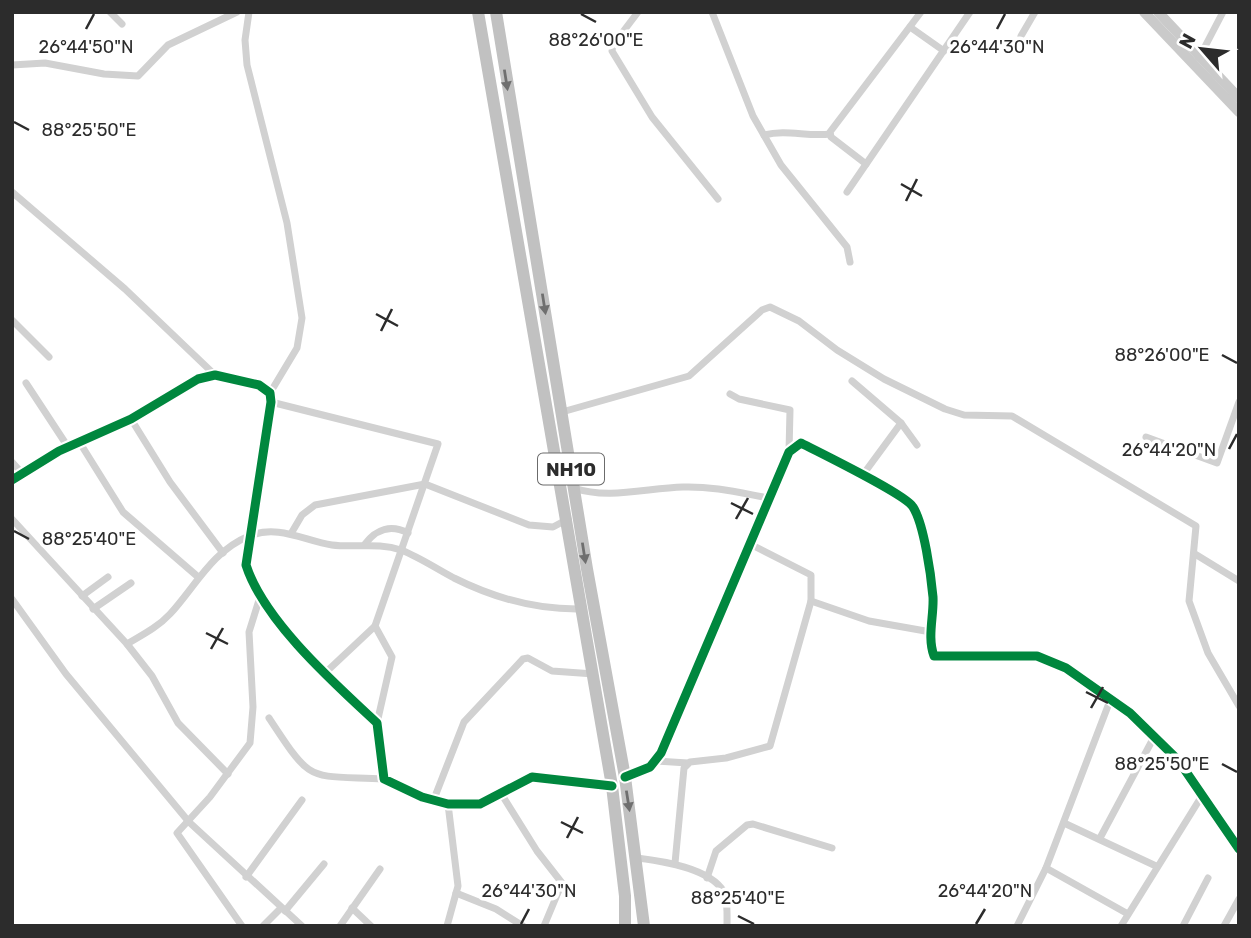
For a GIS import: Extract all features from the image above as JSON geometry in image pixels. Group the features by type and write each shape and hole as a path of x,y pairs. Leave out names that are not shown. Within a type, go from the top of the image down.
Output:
{"highway":[{"path":"478,12 594,674 612,786 625,896 625,926"},
{"name":"NH10","path":"496,12 578,514 625,777 644,926"}],"main road":[{"path":"1144,12 1239,98"},
{"path":"1158,12 1239,112"}],"street":[{"path":"110,12 122,24"},
{"path":"12,65 45,64 135,77 168,45 237,12"},
{"path":"249,12 245,40 247,65 287,223 302,318 297,348 270,393 271,402 246,565 260,597 324,674 377,723"},
{"path":"638,12 613,45 612,51 652,117 718,199"},
{"path":"712,12 753,116 781,165 847,247 850,262"},
{"path":"764,135 783,130 817,136 830,134 920,12"},
{"path":"847,192 970,12"},
{"path":"1021,36 1035,12"},
{"path":"1197,61 1223,12"},
{"path":"910,27 944,51"},
{"path":"830,134 866,164"},
{"path":"12,192 125,289 215,375"},
{"path":"562,412 689,376 762,310 770,307 799,321 837,350 884,379 945,410 959,415 1009,415 1196,526 1189,601 1208,653 1239,706"},
{"path":"12,320 48,357"},
{"path":"12,480 21,472 68,447 131,419 198,379 215,375 259,385 270,393"},
{"path":"852,382 901,423 917,445"},
{"path":"26,383 68,447"},
{"path":"656,761 789,452 790,410 739,400 730,394"},
{"path":"271,402 436,442 438,446 375,626 324,674"},
{"path":"1146,437 1217,463 1239,402"},
{"path":"131,419 170,482 223,552"},
{"path":"862,476 901,423"},
{"path":"80,443 107,491 123,512 197,576"},
{"path":"789,452 801,443 897,493 913,505 933,598 931,632 933,653 936,657 1045,658 1066,668 1111,698 1178,760 1239,849"},
{"path":"12,462 21,472"},
{"path":"292,533 302,514 315,505 425,484 530,525 553,527 578,514"},
{"path":"574,488 590,494 606,494 703,487 769,498"},
{"path":"12,519 127,644 152,676 178,723 228,774"},
{"path":"365,544 373,533 382,530 398,527 408,533"},
{"path":"127,644 164,620 197,576 223,552 250,535 292,533 333,545 365,544 401,550 476,588 526,605 583,608"},
{"path":"625,777 656,761 688,763 726,758 770,747 811,601 811,575 750,544"},
{"path":"1195,554 1239,581"},
{"path":"82,596 108,577"},
{"path":"93,609 131,583"},
{"path":"242,926 177,834 228,774 251,738 249,632 260,597"},
{"path":"12,599 66,674 189,821 246,877 302,926"},
{"path":"811,601 869,621 931,632"},
{"path":"375,626 392,657 377,723 384,779"},
{"path":"434,799 464,722 523,659 528,658 552,671 594,674"},
{"path":"1017,926 1046,869 1111,698"},
{"path":"269,718 299,764 317,775 384,779 392,786 448,804 480,804 502,795 532,777 612,786"},
{"path":"1100,838 1154,737"},
{"path":"675,863 680,792 688,763"},
{"path":"1121,926 1203,794"},
{"path":"502,795 537,851 562,883 544,926"},
{"path":"246,877 302,800"},
{"path":"447,926 456,893 448,804"},
{"path":"1064,823 1156,866"},
{"path":"707,878 716,851 747,825 753,824 832,848"},
{"path":"637,858 675,863 707,878 723,891 727,926"},
{"path":"263,926 283,910 324,864"},
{"path":"340,926 380,869"},
{"path":"1046,869 1128,914"},
{"path":"1183,926 1208,878"},
{"path":"456,893 496,909 523,926"},
{"path":"1224,926 1239,899"},
{"path":"352,908 371,926"}],"cycle path":[{"path":"12,480 59,451 131,419 198,379 215,375 259,385 270,393 271,402 246,565 268,608 284,629 321,670 377,723 384,779 422,797 448,804 480,804 532,777 612,786"},
{"path":"625,777 650,767 661,753 789,452 801,443 879,484 913,507 924,537 931,576 931,641 934,656 1037,656 1066,668 1130,713 1178,760 1239,849"}]}
